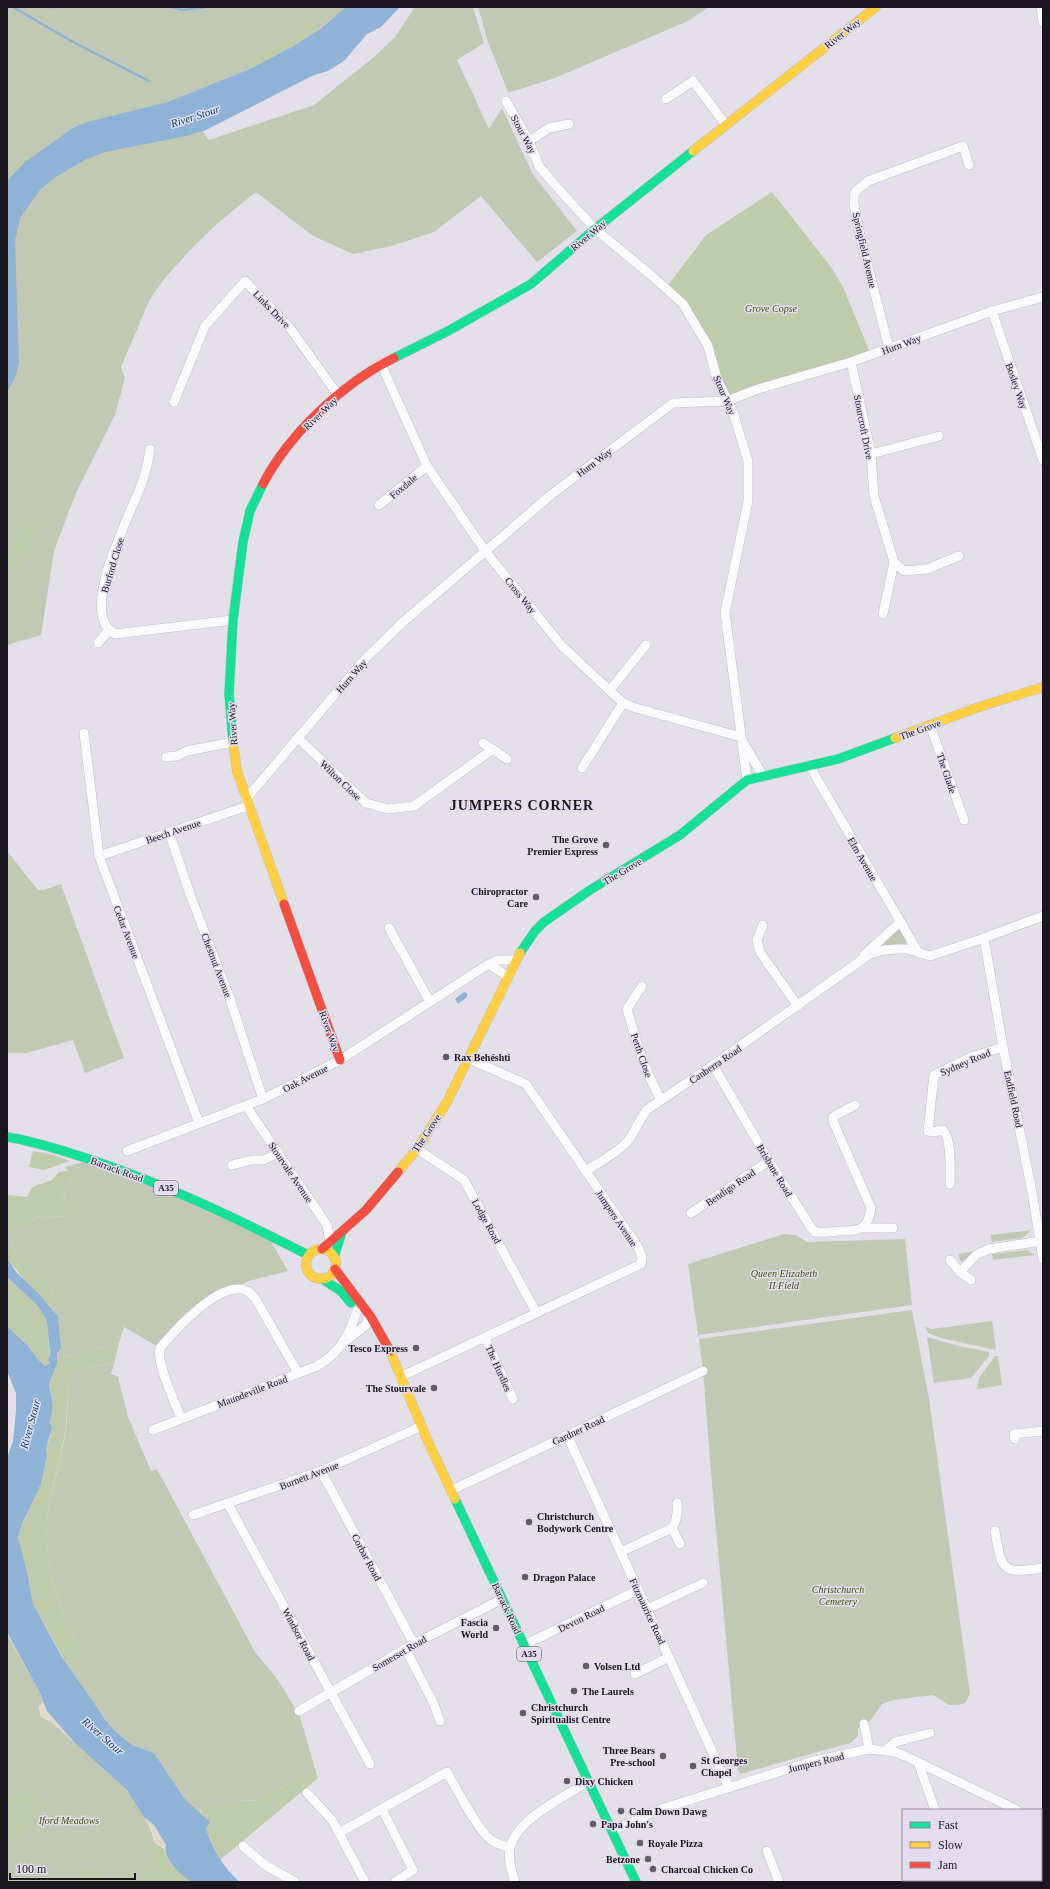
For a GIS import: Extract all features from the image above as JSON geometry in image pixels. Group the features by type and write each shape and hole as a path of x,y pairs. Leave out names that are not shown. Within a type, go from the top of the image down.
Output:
{"street":[{"name":"River Way","path":"340,1060 247,802 237,771 232,742 229,694 233,620 243,542 254,504 264,482 287,448 312,419 359,378 381,364 448,331 531,284 595,229 876,7"},
{"path":"1041,7 1043,22"},
{"path":"666,99 693,81 726,125"},
{"name":"Stour Way","path":"506,101 529,141 539,166 595,229 652,276 683,304 708,346 717,379 733,412 748,460 748,501 725,613 747,780"},
{"path":"529,141 549,128 569,124"},
{"name":"Springfield Avenue","path":"889,348 860,236 854,196 858,189 868,181 964,146 969,165"},
{"name":"Links Drive","path":"174,402 205,326 245,281 290,328 338,395"},
{"name":"Hurn Way","path":"247,802 298,738 365,659 403,622 552,494 673,403 727,401 758,389 852,362 992,311 1043,298"},
{"name":"Bosley Way","path":"992,311 1043,460"},
{"name":"Stourcroft Drive","path":"852,362 871,454 874,496 894,562"},
{"name":"Cross Way","path":"381,364 427,466 485,551 562,646 623,703 636,708 741,737"},
{"path":"871,454 939,436"},
{"name":"Burford Close","path":"109,630 104,622 101,611 105,580 148,464 150,449"},
{"name":"Foxdale","path":"379,505 427,466"},
{"path":"894,562 904,571 927,569 959,556"},
{"path":"883,614 894,562"},
{"path":"98,643 109,630 115,634 233,620"},
{"path":"610,690 646,645"},
{"name":"The Grove","path":"322,1249 330,1240 342,1232 366,1210 417,1149 447,1102 469,1059 515,960 535,931 544,922 590,890 680,835 747,780 838,758 1043,686"},
{"path":"582,768 623,703"},
{"name":"The Glade","path":"930,725 964,820"},
{"name":"Cedar Avenue","path":"84,733 99,856 199,1123"},
{"name":"Stour Way","path":"741,737 763,776"},
{"name":"Wilton Close","path":"298,738 366,803 388,809 414,806 493,749"},
{"path":"166,757 177,756 186,751 232,742"},
{"path":"483,743 507,759"},
{"name":"Elm Avenue","path":"809,764 918,952"},
{"name":"Beech Avenue","path":"99,856 169,832 247,802"},
{"name":"Chestnut Avenue","path":"169,832 191,897 229,996 263,1099"},
{"name":"Canberra Road","path":"586,1171 624,1145 641,1117 661,1100 798,1006 854,964 870,954 884,950 907,949 930,956 1043,916"},
{"name":"Canberra Road","path":"854,964 900,922"},
{"path":"763,925 757,940 760,952 798,1006"},
{"path":"388,928 430,1002"},
{"name":"Endfield Road","path":"984,938 1003,1046 1041,1241 1043,1259"},
{"name":"Oak Avenue","path":"127,1151 263,1099 340,1060 489,964 498,960 515,960"},
{"path":"489,964 507,976"},
{"name":"Perth Close","path":"642,986 623,1008 650,1080 661,1100"},
{"name":"Sydney Road","path":"950,1184 949,1142 946,1133 943,1130 932,1132 928,1131 934,1075 972,1057 1003,1046"},
{"name":"Jumpers Avenue","path":"400,1377 641,1264 642,1257 638,1247 526,1084 469,1059"},
{"name":"Brisbane Road","path":"713,1065 769,1161 815,1232 854,1231 863,1228 893,1228"},
{"path":"855,1105 833,1117 870,1208 870,1216 863,1228"},
{"name":"Stourvale Avenue","path":"246,1106 327,1225 330,1240"},
{"name":"Barrack Road","path":"7,1137 20,1139 90,1160 156,1184 266,1233 308,1255"},
{"name":"Lodge Road","path":"417,1149 464,1180 536,1312"},
{"path":"232,1165 251,1160 263,1160 279,1153"},
{"name":"Bendigo Road","path":"691,1213 769,1161"},
{"name":"The Grove","path":"334,1257 342,1232"},
{"path":"960,1272 981,1251 1041,1241"},
{"path":"308,1255 322,1249 327,1250 334,1257 335,1269 330,1276 322,1279"},
{"name":"A35","path":"308,1255 306,1260 308,1271 312,1276 322,1279"},
{"path":"950,1260 960,1272 971,1280"},
{"name":"Barrack Road","path":"335,1269 370,1315 390,1351 422,1426 502,1599 590,1782 636,1882"},
{"name":"Barrack Road","path":"322,1279 341,1291 357,1311 400,1377"},
{"path":"181,1418 158,1354 160,1348 202,1305 226,1292 238,1288 247,1290 255,1298 298,1373"},
{"name":"Maundeville Road","path":"153,1430 327,1361 345,1341 350,1333 357,1311"},
{"path":"366,1325 370,1315"},
{"name":"Maundeville Road","path":"345,1341 366,1325"},
{"name":"The Hurdles","path":"485,1338 513,1399"},
{"name":"Gardner Road","path":"452,1490 703,1371"},
{"name":"Burnett Avenue","path":"193,1516 321,1471 422,1426"},
{"path":"1014,1432 1043,1431"},
{"name":"Fitzmaurice Road","path":"567,1435 728,1786"},
{"name":"Corbar Road","path":"321,1471 414,1644"},
{"path":"621,1552 672,1528 676,1522 678,1513 677,1503"},
{"name":"Windsor Road","path":"228,1504 370,1764"},
{"path":"672,1528 680,1544"},
{"path":"995,1531 1000,1559 1006,1568 1013,1571 1043,1568"},
{"path":"647,1609 703,1583"},
{"name":"Devon Road","path":"524,1646 638,1590"},
{"name":"Somerset Road","path":"299,1711 414,1644 502,1599"},
{"path":"406,1650 440,1721"},
{"path":"636,1674 669,1658"},
{"path":"864,1724 869,1749"},
{"path":"886,1750 896,1742 930,1734"},
{"name":"Jumpers Road","path":"612,1831 658,1810 728,1786 744,1783 810,1762 869,1749 895,1752 1015,1809"},
{"path":"918,1762 935,1809"},
{"path":"339,1833 447,1772 464,1802 489,1839 510,1848"},
{"path":"514,1882 510,1869 510,1848 519,1831 532,1818 590,1782"},
{"path":"307,1793 332,1820 365,1882"},
{"path":"382,1809 413,1870 395,1882"},
{"path":"243,1846 265,1865 295,1882"},
{"path":"767,1851 778,1882"}],"green space":[{"path":"7,7 346,7 315,32 282,54 238,74 178,98 209,140 314,105 374,57 395,37 415,7 473,7 484,43 457,60 489,129 502,108 532,173 577,231 537,262 481,196 434,232 391,246 353,254 313,236 256,192 219,222 191,249 165,278 150,299 121,367 125,378 115,415 76,493 54,551 41,635 7,645"},
{"path":"478,7 709,7 688,21 555,78 508,92 488,42"},
{"path":"312,22 320,29 294,46 250,69 248,62 249,60 284,41"},
{"name":"Grove Copse","path":"772,192 831,267 843,287 871,355 727,401 710,354 697,327 678,301 666,288 706,235"},
{"path":"32,518 36,520 36,533 34,539 16,572 12,571 7,566 15,539 23,525"},
{"path":"7,851 38,890 44,890 61,884 124,1058 85,1073 73,1040 27,1053 7,1053"},
{"path":"899,929 907,942 903,945 883,946 883,943"},
{"path":"33,1151 54,1155 70,1161 44,1170 29,1167"},
{"path":"90,1160 266,1233 288,1271 249,1281 214,1297 160,1348 124,1327 119,1343 57,1359 59,1331 58,1316 50,1306 59,1309 51,1288 46,1281 24,1262 13,1249 11,1240 12,1230 25,1225 36,1217 65,1217 66,1198 61,1192 64,1186 70,1182 71,1177 65,1167"},
{"path":"67,1171 71,1177 70,1182 64,1186 61,1192 71,1206 65,1217 36,1217 25,1225 12,1230 11,1239 15,1253 47,1281 55,1296 60,1301 59,1309 50,1306 27,1283 7,1258 7,1195 27,1197 32,1187 52,1180 59,1172"},
{"path":"1032,1230 1022,1238 992,1242 991,1235"},
{"name":"Queen Elizabeth II Field","path":"784,1234 796,1235 807,1242 905,1239 912,1305 698,1335 688,1264"},
{"path":"1027,1250 1035,1255 993,1260 992,1254"},
{"path":"975,1251 963,1262 960,1260 958,1254"},
{"path":"7,1277 37,1305 47,1321 50,1363 45,1366 27,1345 7,1326"},
{"name":"Christchurch Cemetery","path":"912,1310 929,1399 970,1694 965,1703 958,1705 949,1705 933,1695 893,1700 882,1704 870,1721 858,1728 858,1736 850,1743 740,1774 738,1770 699,1339"},
{"path":"992,1321 996,1350 941,1338 928,1333 925,1327 932,1329"},
{"path":"927,1337 958,1346 989,1352 989,1356 971,1378 934,1383"},
{"path":"119,1343 114,1363 67,1371 67,1409 65,1432 48,1513 47,1531 47,1549 54,1584 65,1618 81,1650 79,1659 72,1662 65,1661 33,1604 27,1571 18,1538 22,1524 41,1484 47,1456 46,1448 51,1435 50,1423 53,1405 49,1384 57,1359"},
{"path":"995,1356 998,1356 1002,1385 977,1389 979,1378"},
{"path":"114,1363 111,1374 118,1377 128,1417 151,1471 157,1469 255,1652 276,1677 300,1716 315,1769 260,1800 234,1801 200,1809 201,1814 184,1798 154,1753 132,1745 115,1731 90,1699 65,1661 72,1662 81,1650 65,1618 54,1584 47,1549 47,1531 48,1513 67,1420 67,1371"},
{"name":"Iford Meadows","path":"7,1634 40,1693 43,1702 39,1708 41,1717 54,1723 64,1734 82,1748 127,1790 148,1822 155,1843 164,1849 176,1868 193,1882 7,1882"},
{"path":"315,1769 318,1778 220,1860 206,1829 210,1822 201,1812 203,1803 208,1802 211,1806 234,1801 260,1800"},
{"path":"18,1793 33,1794 41,1801 41,1808 31,1826 7,1842 7,1799"},
{"path":"154,1844 164,1849 166,1855 193,1882 80,1882 79,1870 84,1868 97,1870 115,1878 138,1872 147,1873 153,1870 146,1856 147,1852"}],"sand":[{"path":"43,1702 47,1711 74,1742 53,1724 40,1716 41,1712 39,1706"},
{"path":"144,1817 154,1825 166,1845 164,1849 153,1840 152,1832"}],"water":[{"name":"River Stour","path":"346,7 400,7 381,27 367,34 344,61 328,71 314,75 206,130 186,136 105,152 85,160 54,178 40,190 20,218 15,241 19,363 15,378 7,392 7,181 25,162 73,128 87,122 168,102 250,69 294,46 320,29"},
{"path":"464,992 467,993 467,997 458,1004 455,999"},
{"name":"River Stour","path":"7,1258 17,1273 40,1295 58,1316 61,1348 57,1353 57,1363 49,1384 53,1405 50,1423 52,1428 46,1448 47,1456 41,1484 22,1524 18,1538 27,1571 33,1604 62,1657 105,1719 115,1731 132,1745 154,1753 184,1798 210,1822 206,1829 212,1844 223,1864 240,1882 197,1883 189,1880 179,1872 170,1861 165,1850 166,1845 154,1825 144,1817 127,1790 74,1742 47,1711 40,1693 8,1634 7,1458 13,1441 16,1393 7,1371 7,1326 27,1345 45,1366 50,1363 48,1360 50,1355 47,1321 37,1305 7,1277"}],"waterway":[{"path":"13,7 73,42 149,81"},
{"path":"50,7 59,7"},
{"path":"172,7 183,10 207,7"}],"traffic: fast":[{"path":"394,358 448,331 531,284 595,229 693,151"},
{"path":"233,742 229,694 233,620 243,542 250,511 263,484"},
{"path":"520,953 535,931 544,922 590,890 680,835 747,780 838,759 895,738"},
{"path":"7,1137 57,1149 143,1178 199,1202 308,1255"},
{"path":"334,1257 342,1232"},
{"path":"322,1279 341,1291 351,1303"},
{"path":"455,1499 636,1882"}],"traffic: slow":[{"path":"693,151 876,7"},
{"path":"895,738 979,707 1043,687"},
{"path":"233,742 237,771 284,904"},
{"path":"398,1172 417,1149 447,1102 520,953"},
{"path":"321,1249 327,1250 335,1258 336,1264 335,1270 327,1278 321,1279 315,1278 307,1270 306,1264 307,1258 315,1250 321,1249"},
{"path":"390,1351 426,1437 455,1499"}],"traffic: jam":[{"path":"263,484 287,447 319,412 356,381 394,358"},
{"path":"284,904 340,1060"},
{"path":"322,1249 366,1210 398,1172"},
{"path":"335,1269 371,1317 390,1351"}],"place":[{"name":"The Grove Premier Express","path":"606,845"},
{"name":"Chiropractor Care","path":"536,897"},
{"name":"Rax Behéshti","path":"446,1057"},
{"name":"Tesco Express","path":"416,1348"},
{"name":"The Stourvale","path":"434,1388"},
{"name":"Christchurch Bodywork Centre","path":"529,1522"},
{"name":"Dragon Palace","path":"525,1577"},
{"name":"Fascia World","path":"496,1628"},
{"name":"Volsen Ltd","path":"586,1666"},
{"name":"The Laurels","path":"574,1691"},
{"name":"Christchurch Spiritualist Centre","path":"523,1713"},
{"name":"Three Bears Pre-school","path":"663,1756"},
{"name":"St Georges Chapel","path":"693,1766"},
{"name":"Dixy Chicken","path":"567,1781"},
{"name":"Calm Down Dawg","path":"621,1811"},
{"name":"Papa John's","path":"593,1824"},
{"name":"Royale Pizza","path":"640,1843"},
{"name":"Betzone","path":"648,1859"},
{"name":"Charcoal Chicken Co","path":"653,1869"}],"district":[{"name":"JUMPERS CORNER","path":"522,805"}]}
